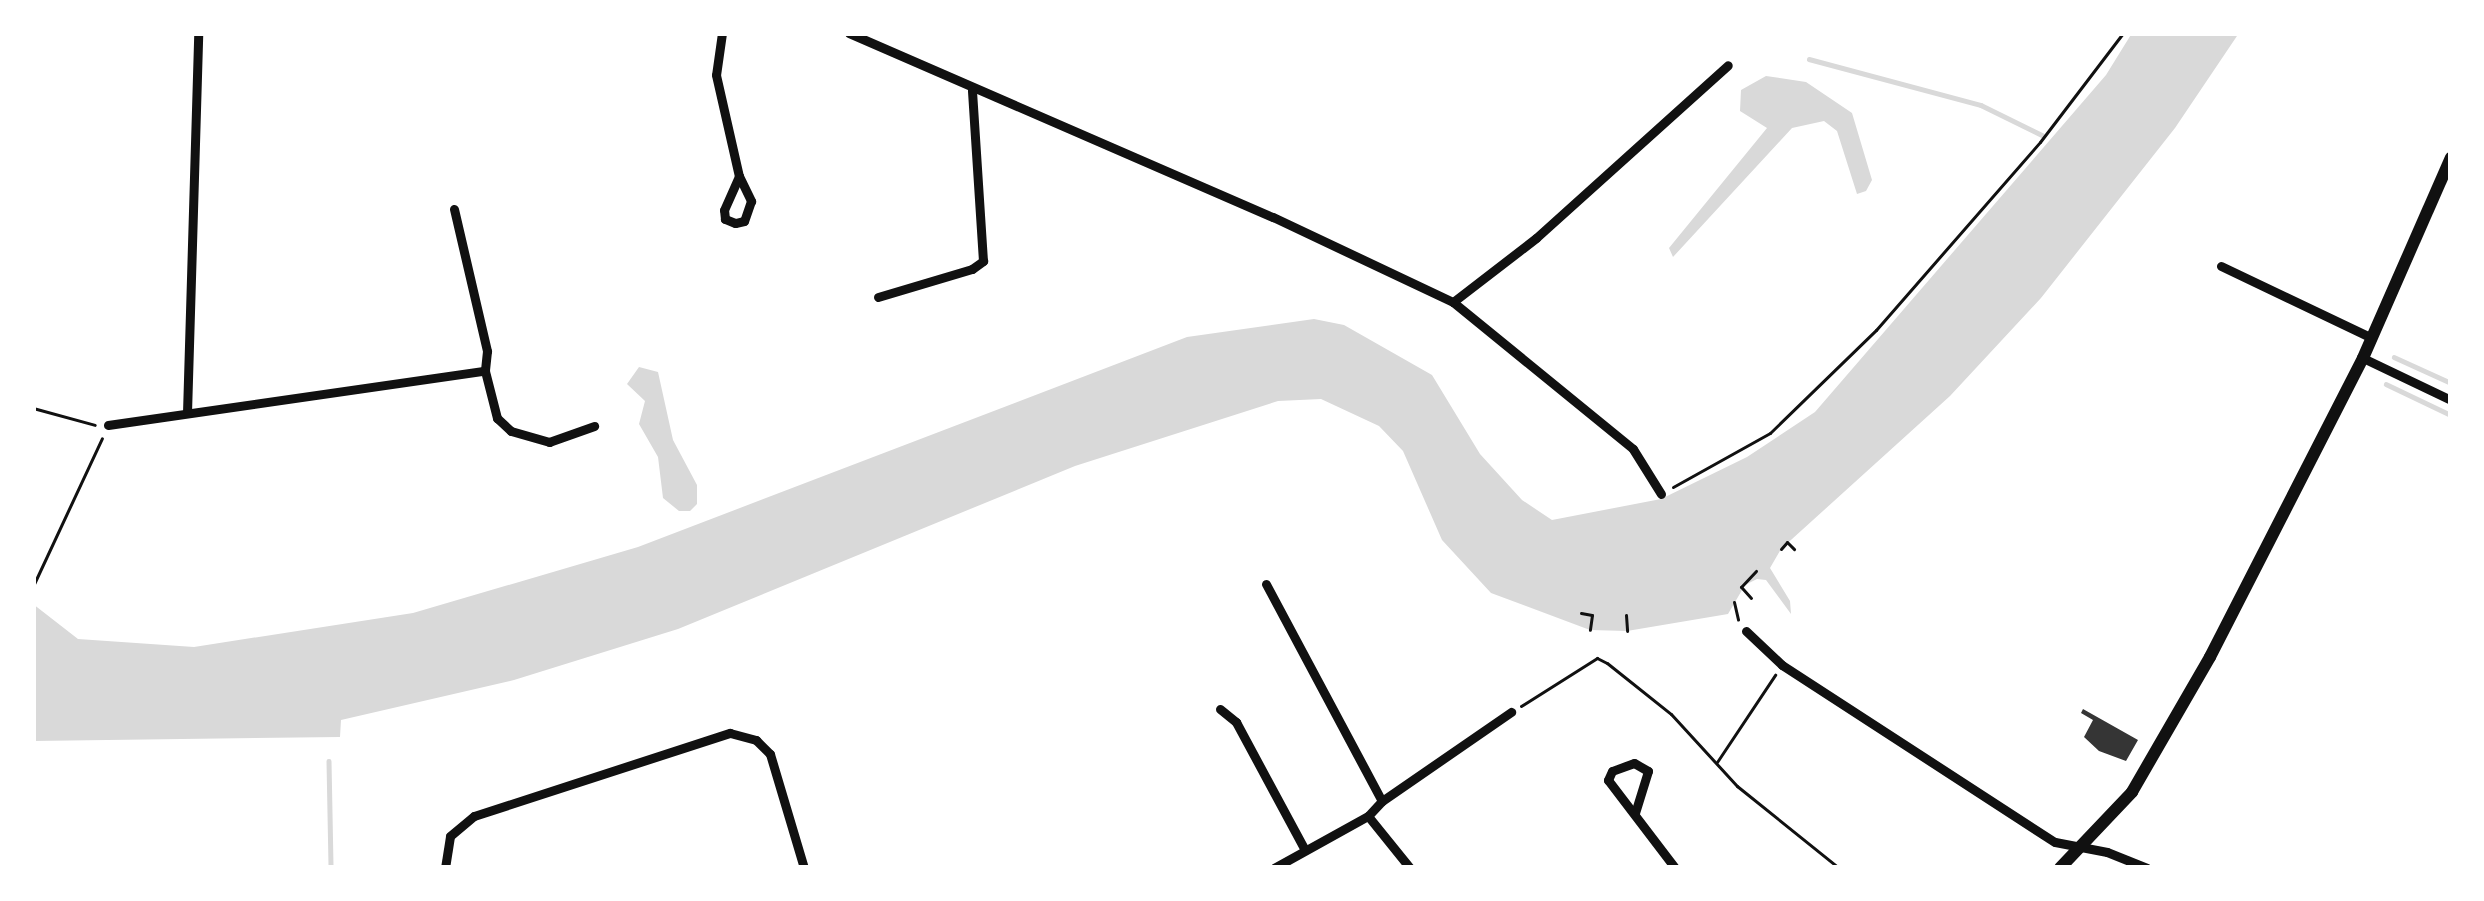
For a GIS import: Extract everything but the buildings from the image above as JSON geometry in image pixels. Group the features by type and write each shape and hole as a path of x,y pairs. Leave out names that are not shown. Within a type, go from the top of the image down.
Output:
{"main road":[{"path":"2060,868 2151,764 2363,358 2451,158"}],"street":[{"path":"188,412 198,33"},
{"path":"722,33 716,75 751,212 735,223 725,219 724,209 739,176"},
{"path":"848,33 1273,217 1453,302 1633,449 1661,494"},
{"path":"1453,302 1536,238 1728,65"},
{"path":"878,297 972,269 983,261 971,90"},
{"path":"454,209 487,351 485,371 497,418 511,431 549,442 594,426"},
{"path":"2221,266 2372,338"},
{"path":"2363,358 2451,400"},
{"path":"107,425 485,371"},
{"path":"1267,584 1382,801"},
{"path":"1746,631 1782,665 2055,842 2084,846 2147,868"},
{"path":"1220,709 1236,722 1305,850"},
{"path":"1274,868 1368,816 1382,801 1511,712"},
{"path":"445,868 450,836 474,816 730,733 756,740 770,754 804,868"},
{"path":"1635,813 1648,771 1634,763 1608,778 1676,868"},
{"path":"1368,816 1410,868"}],"path":[{"path":"1661,494 1770,433 1876,330 2040,142 2123,33"},
{"path":"33,407 107,425 33,586"},
{"path":"1781,549 1787,542 1794,549"},
{"path":"1751,598 1741,587 1756,571"},
{"path":"1734,602 1737,619"},
{"path":"1581,613 1592,615 1589,630"},
{"path":"1626,616 1627,632"},
{"path":"1511,712 1597,658 1648,693 1736,787 1839,868"},
{"path":"1716,764 1782,665"}],"shaded area":[{"path":"2132,33 2239,33 2175,128 2041,298 1950,396 1781,549 1770,568 1790,601 1791,614 1766,580 1757,579 1745,585 1728,614 1627,631 1590,630 1491,593 1442,540 1403,451 1379,426 1321,399 1278,401 1075,466 678,629 514,680 341,720 340,737 33,741 33,604 78,639 194,647 413,613 638,547 1187,337 1314,319 1344,325 1432,375 1480,454 1522,500 1552,520 1661,499 1747,457 1815,412 2106,75"},
{"path":"1766,76 1806,82 1852,113 1872,180 1866,191 1857,194 1837,131 1824,121 1792,128 1673,257 1669,248 1767,128 1740,111 1741,90"},
{"path":"639,367 658,372 673,440 697,485 697,504 690,511 679,511 663,498 658,457 639,424 645,401 627,384"}],"waterway":[{"path":"1809,59 1981,105 2042,135"},
{"path":"2394,357 2451,383"},
{"path":"2386,384 2451,415"},
{"path":"329,761 331,868"}]}
